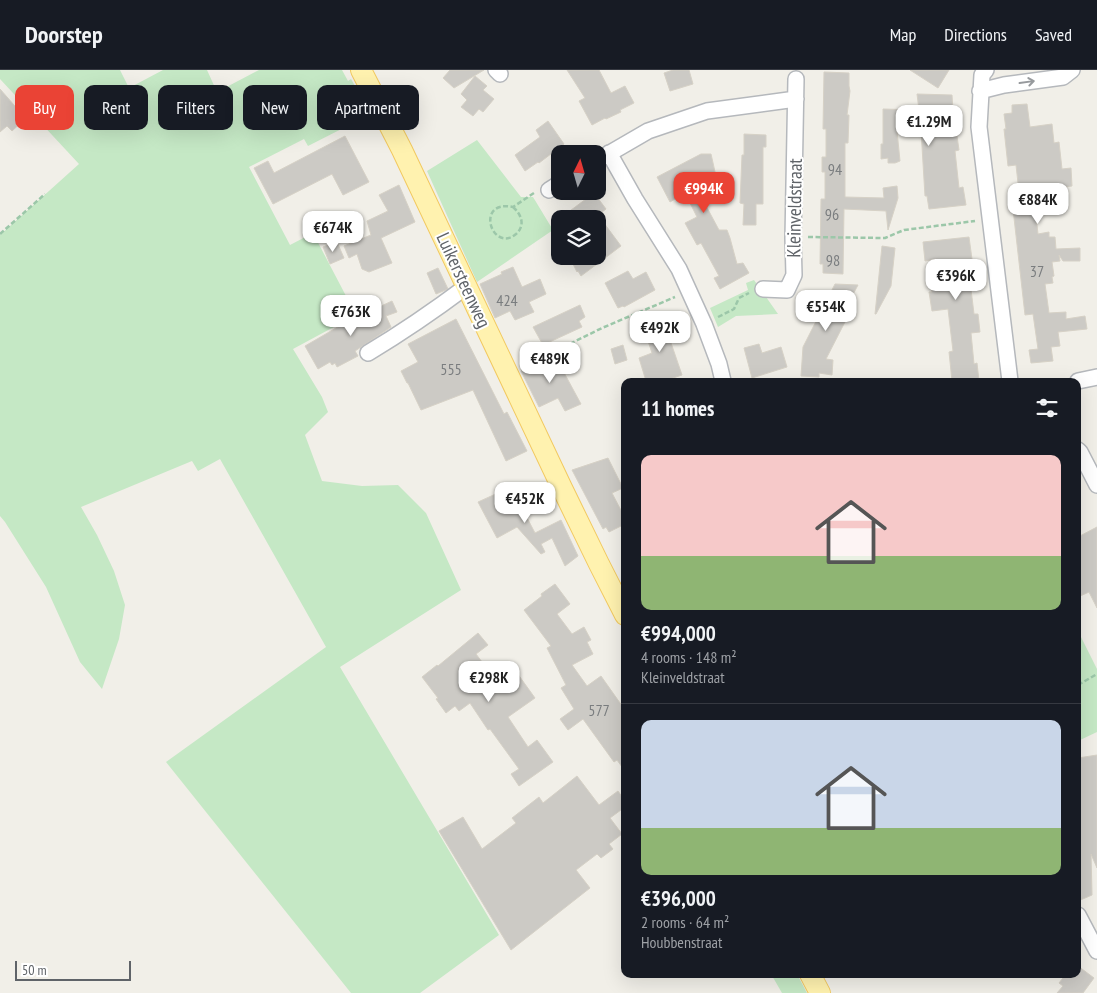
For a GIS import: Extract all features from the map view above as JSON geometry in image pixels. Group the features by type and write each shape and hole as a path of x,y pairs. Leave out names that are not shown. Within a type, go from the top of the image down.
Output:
{"main road":[{"name":"Luikersteenweg","path":"361,74 402,150 621,607"},
{"path":"812,978 820,993"}],"street":[{"path":"986,70 982,75 980,91 979,127 1009,378"},
{"path":"980,91 1004,85 1064,77 1072,70"},
{"name":"Kleinveldstraat","path":"763,289 787,290 794,275 792,238 796,79"},
{"path":"606,154 648,131 707,111 796,99"},
{"path":"606,160 635,199 679,269 720,364 722,378"},
{"path":"368,353 403,332 467,286"},
{"path":"1081,380 1097,377"},
{"path":"1081,454 1097,485"},
{"path":"1081,921 1097,951"}],"path":[{"path":"513,207 521,218 518,232 506,238 499,236 493,232 490,225 490,218 498,207 513,207 539,190 551,188"},
{"path":"0,234 45,194"},
{"path":"792,238 885,238 904,230 989,220"},
{"path":"704,324 734,309 739,298 753,291 763,289"},
{"path":"508,374 602,328 689,290"},
{"path":"1081,683 1097,674"}],"green space":[{"path":"0,70 120,70 128,85 84,85 84,130 148,130 148,85 135,85 163,70 207,70 214,85 158,85 158,130 233,130 233,85 230,85 259,70 342,70 348,81 351,79 354,85 317,85 317,130 340,130 308,146 304,139 249,167 290,245 313,233 356,315 293,349 322,397 328,412 305,435 322,481 362,486 398,485 426,513 461,590 340,667 499,935 420,993 351,993 166,762 326,647 220,459 198,471 192,461 81,507 114,571 125,605 119,639 102,689 80,662 46,587 0,516 0,235 79,164 47,130 74,130 74,85 15,85 15,95 0,79"},
{"path":"477,140 521,197 533,197 551,227 551,231 477,282 427,171"},
{"path":"754,280 778,314 736,316 718,327 710,308 748,290 746,283"},
{"path":"1081,637 1097,669 1097,732 1081,740"},
{"path":"773,978 799,978 807,993 782,993"}],"building":[{"path":"450,70 484,70 454,88 443,78"},
{"path":"567,70 599,70 611,93 625,86 634,103 620,110 621,112 592,125 579,101 585,98"},
{"path":"673,70 689,70 693,84 670,91 664,73"},
{"path":"910,70 949,70 938,88"},
{"path":"824,72 849,73 848,143 845,143 845,197 884,198 883,188 897,186 898,198 888,230 886,211 844,209 843,274 823,273 823,264 820,264 821,199 825,199 825,172 822,172 822,157 826,157 826,129 823,129"},
{"path":"475,76 487,86 483,90 494,99 483,112 479,109 473,116 461,107 467,100 461,94"},
{"path":"0,89 15,106 15,128 12,131 7,126 0,132"},
{"path":"917,94 952,95 953,111 950,111 953,136 957,136 959,150 955,151 959,188 963,187 966,205 929,209 927,196 925,196 921,130 897,131 900,161 888,163 888,158 881,159 883,109 919,110"},
{"path":"1027,104 1030,127 1052,124 1054,143 1059,142 1062,169 1071,168 1072,186 1050,189 1050,194 1034,198 1038,234 1049,232 1049,237 1055,237 1056,249 1080,248 1080,261 1063,261 1059,255 1060,261 1052,262 1053,283 1045,284 1049,313 1066,312 1066,319 1085,316 1087,329 1058,332 1060,346 1051,347 1053,361 1031,363 1029,350 1038,349 1033,314 1025,315 1012,202 1020,201 1016,165 1008,166 1004,129 1006,129 1004,114 1012,113 1012,105"},
{"path":"548,121 564,144 551,145 551,154 525,171 515,155 540,137 536,130"},
{"path":"744,134 766,135 766,147 763,147 763,204 756,204 756,225 743,225 744,204 740,203"},
{"path":"345,136 369,182 343,195 332,174 273,204 254,168 268,161 274,173"},
{"path":"701,154 711,154 720,194 704,202 719,230 727,230 737,264 743,263 749,273 720,289 714,278 719,276 701,243 697,245 685,223 697,217 685,193 670,202 657,177"},
{"path":"399,185 415,222 381,238 392,263 369,272 362,269 357,254 349,258 344,246 371,235 367,221 388,211 379,195"},
{"path":"585,200 599,200 606,209 605,210 571,210"},
{"path":"606,226 621,246 606,257"},
{"path":"969,237 975,281 970,281 974,314 978,314 980,332 971,333 974,364 977,363 979,378 952,378 949,352 953,351 948,309 932,311 929,292 932,292 931,285 940,284 936,259 925,261 923,242"},
{"path":"337,242 344,258 330,264 323,247"},
{"path":"882,246 895,248 891,286 875,314"},
{"path":"574,265 596,265 581,276"},
{"path":"513,267 522,287 540,279 546,294 529,302 534,312 515,320 510,311 495,318 480,284"},
{"path":"438,268 448,289 436,294 427,273"},
{"path":"628,271 633,279 646,272 655,290 624,307 618,308 605,283"},
{"path":"835,284 858,285 843,313 848,316 826,359 833,360 832,375 819,373 819,377 801,376 803,347"},
{"path":"392,301 397,312 386,316 391,327 355,351 358,356 337,367 335,363 332,365 330,362 318,369 305,346 369,309"},
{"path":"580,305 585,317 579,321 582,327 543,345 533,327"},
{"path":"669,317 675,335 669,337 682,375 673,378 645,378 639,358 652,353 643,326"},
{"path":"456,319 504,414 507,412 527,451 506,461 473,390 421,410 401,371 418,362 408,344"},
{"path":"759,344 762,353 781,347 787,367 752,378 744,348"},
{"path":"623,345 627,360 615,364 611,349"},
{"path":"555,356 581,404 565,411 558,398 539,407 521,371"},
{"path":"608,458 621,484 621,489 612,493 621,510 621,526 609,532 606,527 603,529 572,470"},
{"path":"511,487 535,533 561,520 578,556 565,566 552,538 541,544 545,552 541,554 517,527 497,538 478,502"},
{"path":"1097,527 1097,608 1089,592 1081,596 1081,535"},
{"path":"555,584 570,604 557,614 572,634 584,627 591,640 587,642 593,654 572,665 587,686 601,676 621,704 621,766 617,760 614,762 583,719 568,730 560,719 574,709 561,688 566,685 547,648 551,646 524,610 542,596 541,594"},
{"path":"478,633 488,645 476,654 494,678 512,666 535,698 508,717 528,747 537,740 553,762 519,786 511,774 519,769 490,729 488,730 470,703 459,711 455,706 446,713 436,699 438,698 422,677"},
{"path":"1097,755 1097,868 1091,854 1092,895 1081,900 1081,758"},
{"path":"577,776 599,805 618,791 621,795 621,810 610,818 621,835 609,844 613,849 601,858 597,854 576,870 590,888 511,950 439,831 463,817 482,849 516,823 512,818 539,797 543,803"},
{"path":"1081,968 1094,978 1083,993 1057,993 1063,986 1059,983 1063,978 1081,978"}]}
